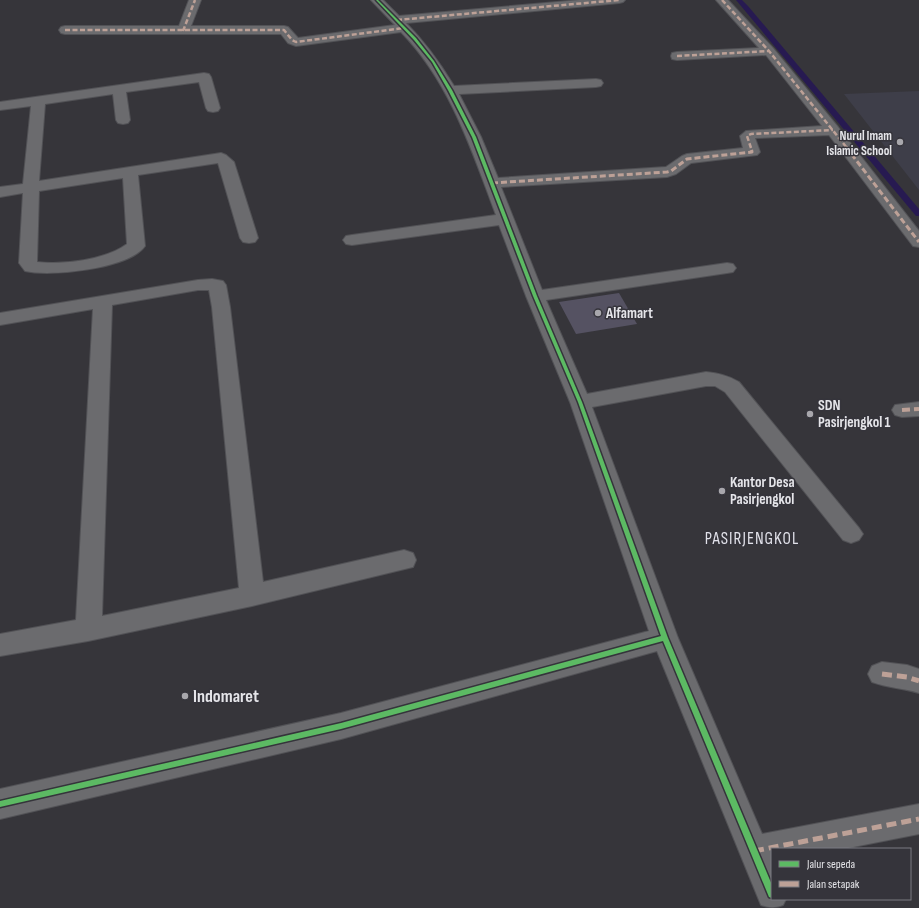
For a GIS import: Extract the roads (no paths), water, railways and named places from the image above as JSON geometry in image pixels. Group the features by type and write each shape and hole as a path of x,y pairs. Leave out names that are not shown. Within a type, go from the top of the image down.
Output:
{"street":[{"path":"183,31 195,0"},
{"path":"377,0 401,24 432,62 450,90 474,137 535,296 580,402 665,638 771,892"},
{"path":"65,30 284,30 292,40 296,42 401,24 619,0"},
{"path":"722,0 769,51 833,130 919,242"},
{"path":"678,56 769,51"},
{"path":"0,106 204,77 213,108"},
{"path":"450,90 596,83"},
{"path":"119,89 122,120"},
{"path":"38,101 31,187 28,263 31,267 47,269 83,264 128,254 136,246 130,173"},
{"path":"492,183 667,172 687,159 749,154 753,150 747,136 751,134 833,130"},
{"path":"0,192 130,173 211,159 223,160 226,162 249,238"},
{"path":"352,240 505,219"},
{"path":"535,296 727,268"},
{"path":"0,319 204,284 217,285 252,596"},
{"path":"88,630 103,301"},
{"path":"580,402 706,379 717,379 725,382 732,387 851,534"},
{"path":"0,645 88,630 252,596 404,560"},
{"path":"0,804 341,726 665,638"},
{"path":"882,674 907,677 919,681"},
{"path":"754,851 919,819"}],"waterway":[{"path":"739,0 919,214"}],"place":[{"name":"Nurul Imam Islamic School","path":"900,142"},
{"name":"Alfamart","path":"598,313"},
{"name":"SDN Pasirjengkol 1","path":"810,414"},
{"name":"Kantor Desa Pasirjengkol","path":"722,491"},
{"name":"Indomaret","path":"185,696"}],"district":[{"name":"PASIRJENGKOL","path":"752,538"}]}
